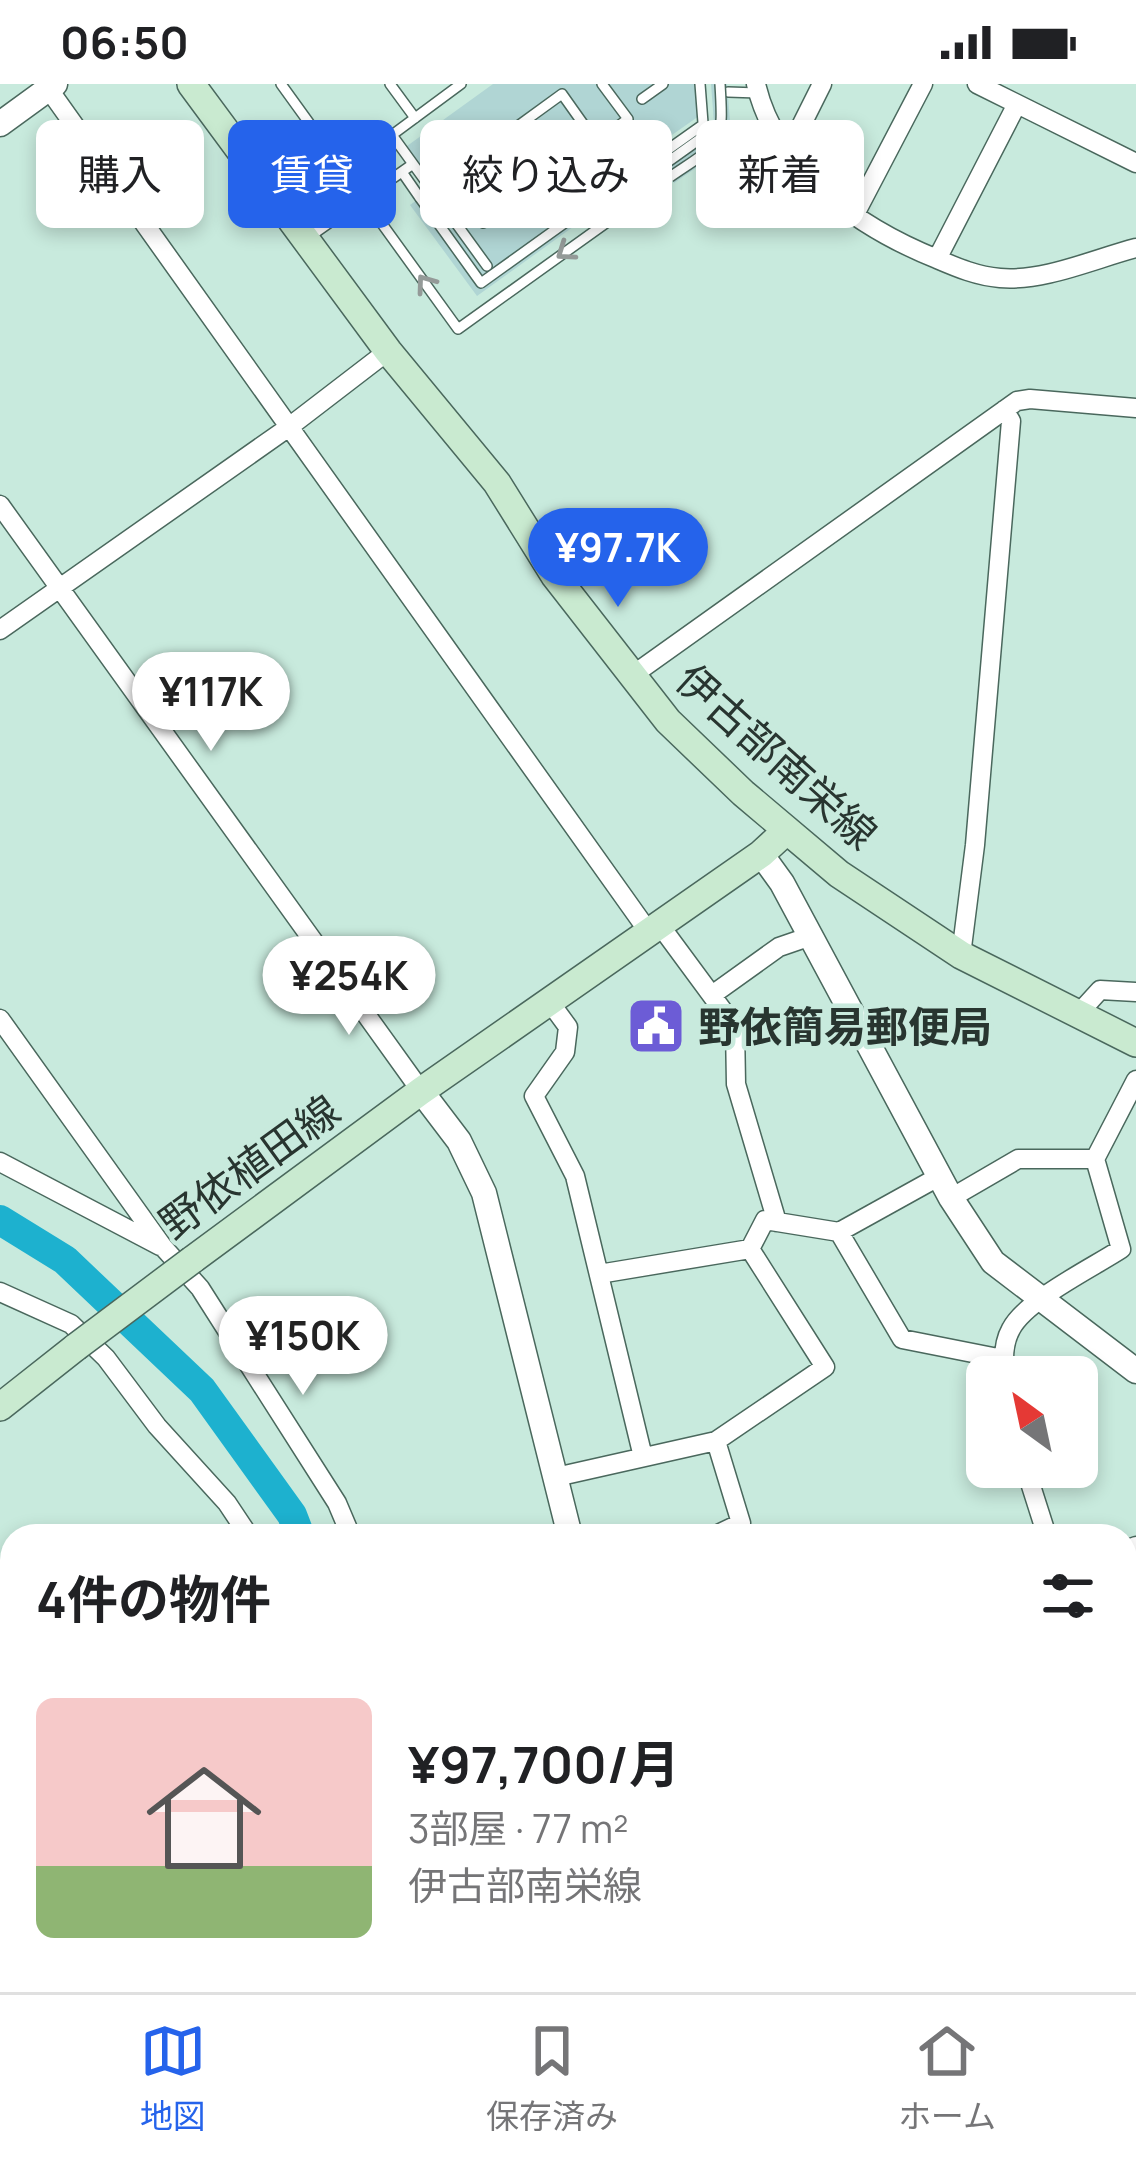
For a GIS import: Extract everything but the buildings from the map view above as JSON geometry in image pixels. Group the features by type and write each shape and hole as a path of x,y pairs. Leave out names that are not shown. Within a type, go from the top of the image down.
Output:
{"main road":[{"name":"伊古部南栄線","path":"191,84 388,351 497,482 555,576 630,676 700,753 839,874 961,955 1136,1043"},
{"name":"野依植田線","path":"0,1407 421,1091 761,854 786,831"}],"street":[{"path":"804,120 822,84"},
{"path":"864,197 923,84"},
{"path":"976,84 1136,163"},
{"path":"0,124 49,86 289,427 653,928 735,1027 736,1084 777,1222"},
{"path":"757,88 770,120"},
{"path":"938,259 1017,104"},
{"path":"864,222 895,242 973,274 1004,279 1136,248"},
{"path":"0,630 289,427 388,351"},
{"path":"630,676 1004,410 1030,398 1136,408"},
{"path":"961,955 976,845 1011,421 1004,410"},
{"path":"0,505 459,1141 484,1192 567,1524"},
{"path":"761,854 782,883 946,1187 993,1262 1136,1371"},
{"path":"712,995 778,947 811,937"},
{"path":"1079,1013 1100,990 1136,992"},
{"path":"549,1001 568,1028 565,1052 534,1096 575,1176 643,1457"},
{"path":"0,1019 163,1247 200,1288 346,1524"},
{"path":"1006,1356 1010,1330 1025,1311 1129,1248 1095,1160 1136,1080"},
{"path":"750,1249 765,1220 839,1232 1018,1159 1095,1160"},
{"path":"0,1162 163,1247"},
{"path":"839,1232 902,1339 966,1357"},
{"path":"556,1477 716,1441 825,1367 750,1249"},
{"path":"598,1274 750,1249"},
{"path":"0,1292 71,1324 106,1358 241,1524"},
{"path":"716,1441 739,1524"},
{"path":"1032,1488 1043,1524"}],"lane":[{"path":"281,84 307,120"},
{"path":"390,84 415,118"},
{"path":"396,132 461,84"},
{"path":"602,84 627,120"},
{"path":"642,99 663,84"},
{"path":"712,89 757,88"},
{"path":"523,120 564,89 583,120"},
{"path":"705,120 712,89"},
{"path":"672,176 718,144 723,127 712,89"},
{"path":"396,141 487,266"},
{"path":"396,176 413,164"},
{"path":"402,172 420,198"},
{"path":"304,241 322,228"},
{"path":"386,228 458,328 599,228"},
{"path":"442,228 481,283 558,228"},
{"path":"498,281 507,293"}],"waterway":[{"path":"0,1220 65,1260 202,1390 295,1524"}],"place":[{"name":"野依簡易郵便局","path":"656,1026"}]}
